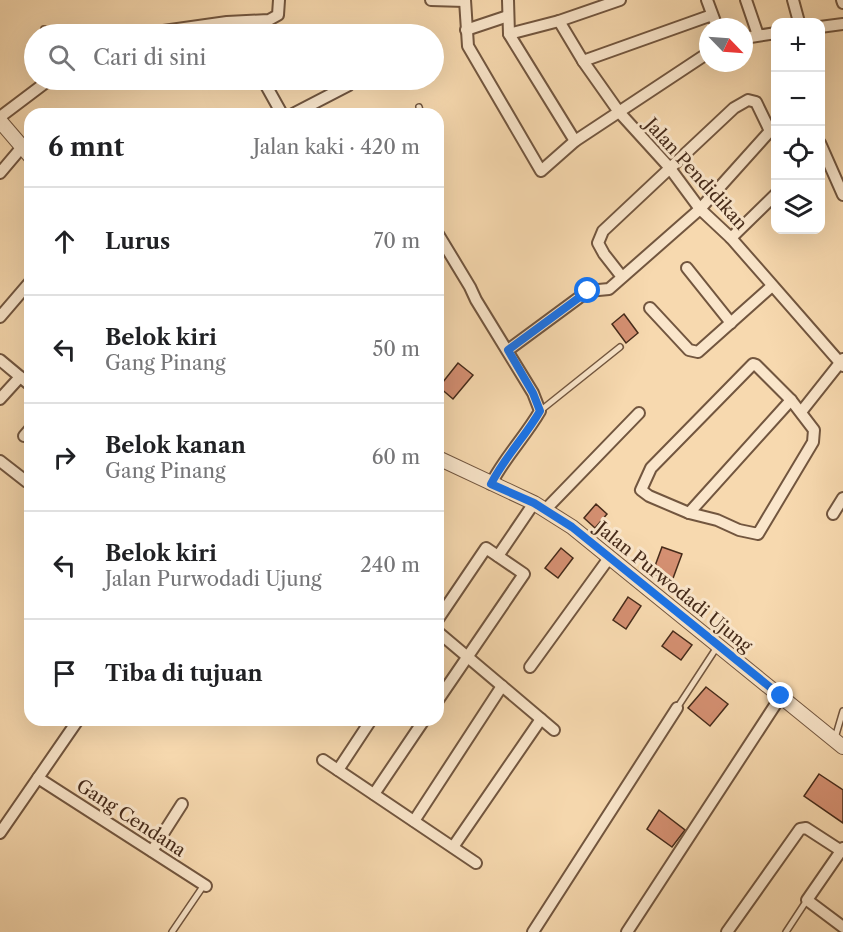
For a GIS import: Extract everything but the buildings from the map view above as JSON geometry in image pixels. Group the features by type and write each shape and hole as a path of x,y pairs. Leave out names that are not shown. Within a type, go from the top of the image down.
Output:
{"street":[{"path":"213,24 269,20 278,15 279,0"},
{"path":"431,0 465,0 468,46 541,171 575,141 699,59"},
{"path":"508,0 509,34 575,141"},
{"path":"509,34 560,21 620,0"},
{"path":"706,0 713,18"},
{"path":"746,0 758,35"},
{"path":"793,0 798,18"},
{"path":"583,61 712,15"},
{"path":"466,30 508,16"},
{"name":"Jalan Pendidikan","path":"560,21 583,61 619,112 669,167 700,209 731,238 842,362"},
{"path":"825,26 843,24"},
{"path":"753,36 771,34"},
{"path":"24,149 0,119 36,90"},
{"path":"269,90 279,108"},
{"path":"305,108 339,90"},
{"path":"508,350 588,291 609,289 700,209 770,131 756,102 748,100 734,108 603,231 598,243 622,277"},
{"path":"0,172 24,154"},
{"path":"825,154 843,195"},
{"path":"731,238 771,199"},
{"path":"444,244 533,393 540,411 530,429 499,468 491,484"},
{"path":"687,268 731,323"},
{"path":"650,308 689,350 698,352 772,286"},
{"path":"0,317 24,289"},
{"path":"0,360 24,380"},
{"path":"801,412 842,362"},
{"path":"753,364 801,412 814,430 813,442 758,534 689,513 649,496 641,489 651,468 753,364"},
{"path":"0,399 20,377"},
{"path":"689,513 791,400"},
{"path":"498,556 539,507 639,412"},
{"path":"0,461 24,480"},
{"name":"Jalan Purwodadi Ujung","path":"444,461 539,507 572,527 838,743"},
{"path":"833,514 843,498"},
{"path":"444,610 486,548 524,574 444,691"},
{"path":"530,667 609,558"},
{"path":"444,637 554,730"},
{"path":"414,821 502,686"},
{"path":"627,932 781,696"},
{"path":"533,932 677,708"},
{"path":"453,847 541,719"},
{"path":"0,833 74,726"},
{"path":"338,770 367,726"},
{"path":"374,794 420,726"},
{"path":"323,760 476,863"},
{"name":"Gang Cendana","path":"38,778 205,886"},
{"path":"152,851 182,804"},
{"path":"727,932 800,829 806,828 842,851 807,900 843,927"}],"lane":[{"path":"540,411 620,347"},
{"path":"677,708 718,645"},
{"path":"838,743 843,711"},
{"path":"172,932 205,886"},
{"path":"786,932 807,900"}],"route":[{"path":"588,291 508,350 533,393 540,411 530,429 499,468 491,484 534,503 572,527 781,696"}]}
